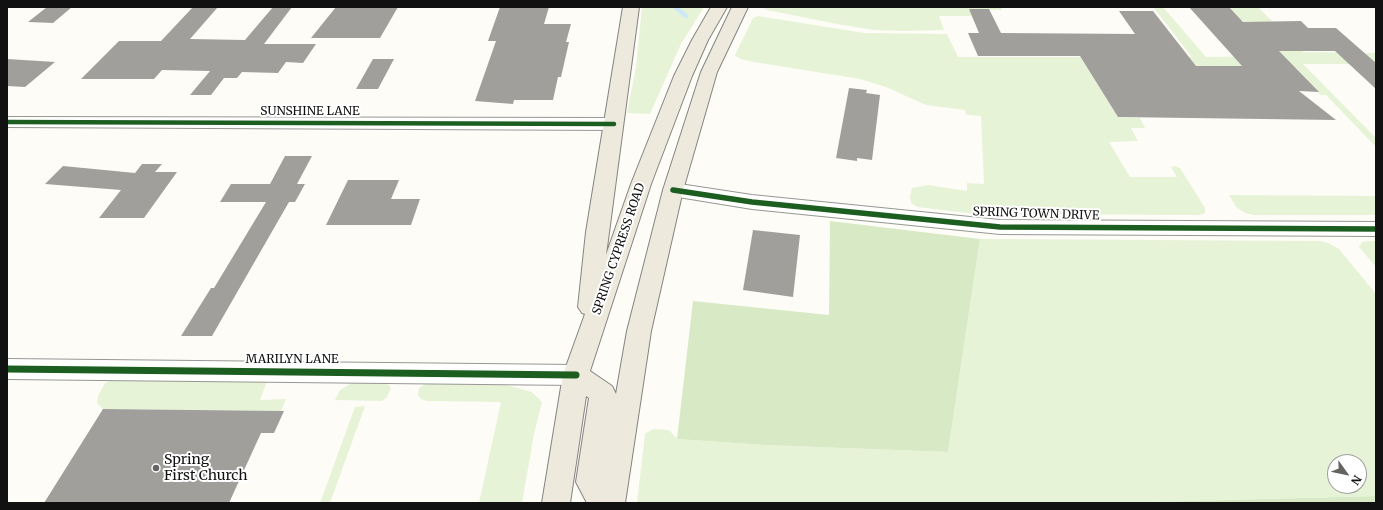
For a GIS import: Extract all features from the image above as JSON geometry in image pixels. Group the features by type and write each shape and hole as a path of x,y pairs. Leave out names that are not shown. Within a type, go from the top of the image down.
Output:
{"main road":[{"path":"587,344 597,232 631,7"},
{"name":"SPRING CYPRESS ROAD","path":"556,503 576,375 641,184 674,98 700,40 719,7"},
{"path":"611,503 639,331 673,190 711,66 740,7"},
{"path":"673,190 660,174 682,110 674,98"},
{"path":"576,375 603,394 590,482 603,503"}],"street":[{"name":"SUNSHINE LANE","path":"7,122 614,124"},
{"name":"SPRING TOWN DRIVE","path":"673,190 752,202 1000,227 1376,229"},
{"name":"MARILYN LANE","path":"7,369 576,375"}],"green space":[{"path":"642,7 704,7 681,44 650,114 627,113 636,67"},
{"path":"762,7 1001,7 1002,10 969,9 972,16 939,16 944,30 902,31 874,30 837,24 767,10"},
{"path":"1153,7 1163,7 1206,57 1276,56 1229,7 1258,7 1303,52 1376,53 1376,64 1303,64 1376,138 1376,147 1326,95 1320,95 1296,68 1086,65 1118,117 1140,118 1145,128 1131,128 1138,141 1109,142 1130,177 1177,177 1171,167 1175,166 1180,168 1205,208 1205,213 1200,215 975,214 917,207 911,203 910,197 912,188 928,185 967,191 967,183 984,184 981,116 966,114 965,110 926,105 886,87 860,79 754,62 740,59 735,55 753,18 758,16 864,33 947,34 958,57 1192,57"},
{"path":"1229,195 1376,196 1376,215 1254,215 1245,213 1236,207"},
{"path":"830,221 980,239 948,452 764,445 677,439 693,301 829,315"},
{"path":"980,239 1319,241 1328,243 1339,249 1376,294 1376,496 1115,503 637,503 645,434 653,429 669,430 677,439 764,445 948,452"},
{"path":"1376,241 1376,267 1359,247 1362,242"},
{"path":"112,380 267,381 260,400 286,399 281,411 103,409 97,403 98,396 105,383"},
{"path":"355,381 385,381 391,388 387,397 382,401 335,400 340,390"},
{"path":"428,382 482,382 506,385 532,392 542,402 534,434 522,503 479,503 501,402 427,401 421,399 418,395 419,388"},
{"path":"365,406 330,503 320,503 355,407"},
{"path":"1376,496 1376,503 1115,503"}],"building":[{"path":"47,7 72,7 53,23 28,22"},
{"path":"193,7 218,7 190,39 245,40 273,7 292,7 264,44 316,44 303,63 286,62 278,73 242,72 237,78 224,78 211,95 190,95 210,71 162,70 154,79 81,79 119,41 161,41"},
{"path":"336,7 398,7 380,38 311,38"},
{"path":"500,7 549,7 544,24 571,24 566,42 569,42 561,77 558,77 553,100 514,100 513,104 475,101 496,41 488,41"},
{"path":"1189,7 1229,7 1243,22 1301,21 1308,28 1336,28 1376,63 1376,89 1335,51 1279,51 1319,92 1299,91 1336,120 1118,117 1080,56 978,56 968,33 979,33 969,9 989,9 1001,33 1135,34 1119,11 1153,11 1196,66 1242,66"},
{"path":"7,59 55,62 25,87 7,86"},
{"path":"373,59 394,59 378,89 356,89"},
{"path":"849,88 867,90 866,93 880,95 872,160 857,158 857,161 836,158"},
{"path":"285,156 312,156 297,184 305,184 295,202 289,202 212,336 181,336 211,288 214,288 266,202 220,202 231,184 270,184"},
{"path":"142,164 162,164 155,172 177,172 144,218 99,218 121,190 45,184 63,166 135,173"},
{"path":"348,180 399,180 391,199 420,199 411,225 326,225"},
{"path":"753,230 800,235 793,297 743,290"},
{"name":"Spring First Church","path":"103,409 284,411 274,433 261,433 229,503 44,503"}],"waterway":[{"path":"675,7 686,16"}],"cycle path":[{"path":"7,122 614,124"},
{"path":"673,190 752,202 1000,227 1376,229"},
{"path":"7,369 576,375"}],"place":[{"name":"Spring First Church","path":"156,468"}]}
